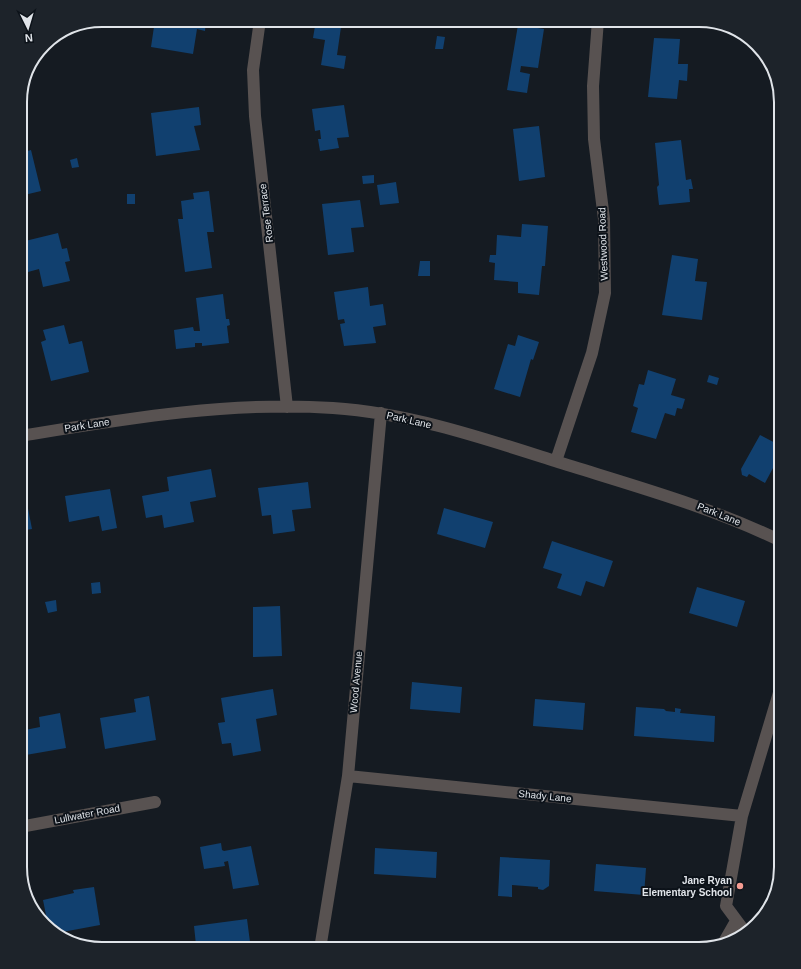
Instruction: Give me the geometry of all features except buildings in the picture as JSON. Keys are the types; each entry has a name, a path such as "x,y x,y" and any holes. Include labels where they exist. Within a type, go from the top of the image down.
{"street":[{"name":"Rose Terrace","path":"259,27 253,70 255,116 288,407"},
{"name":"Westwood Road","path":"556,461 592,353 605,293 604,219 594,139 594,86 598,27"},
{"name":"Park Lane","path":"27,435 132,418 221,408 334,408 381,413 474,435 696,505 774,538"},
{"name":"Wood Avenue","path":"321,942 348,776 381,413"},
{"path":"742,928 726,906 742,816 774,709"},
{"name":"Shady Lane","path":"348,776 742,816"},
{"name":"Lullwater Road","path":"27,826 155,802"},
{"path":"727,936 736,921"}],"place":[{"name":"Jane Ryan Elementary School","path":"740,886"}]}
